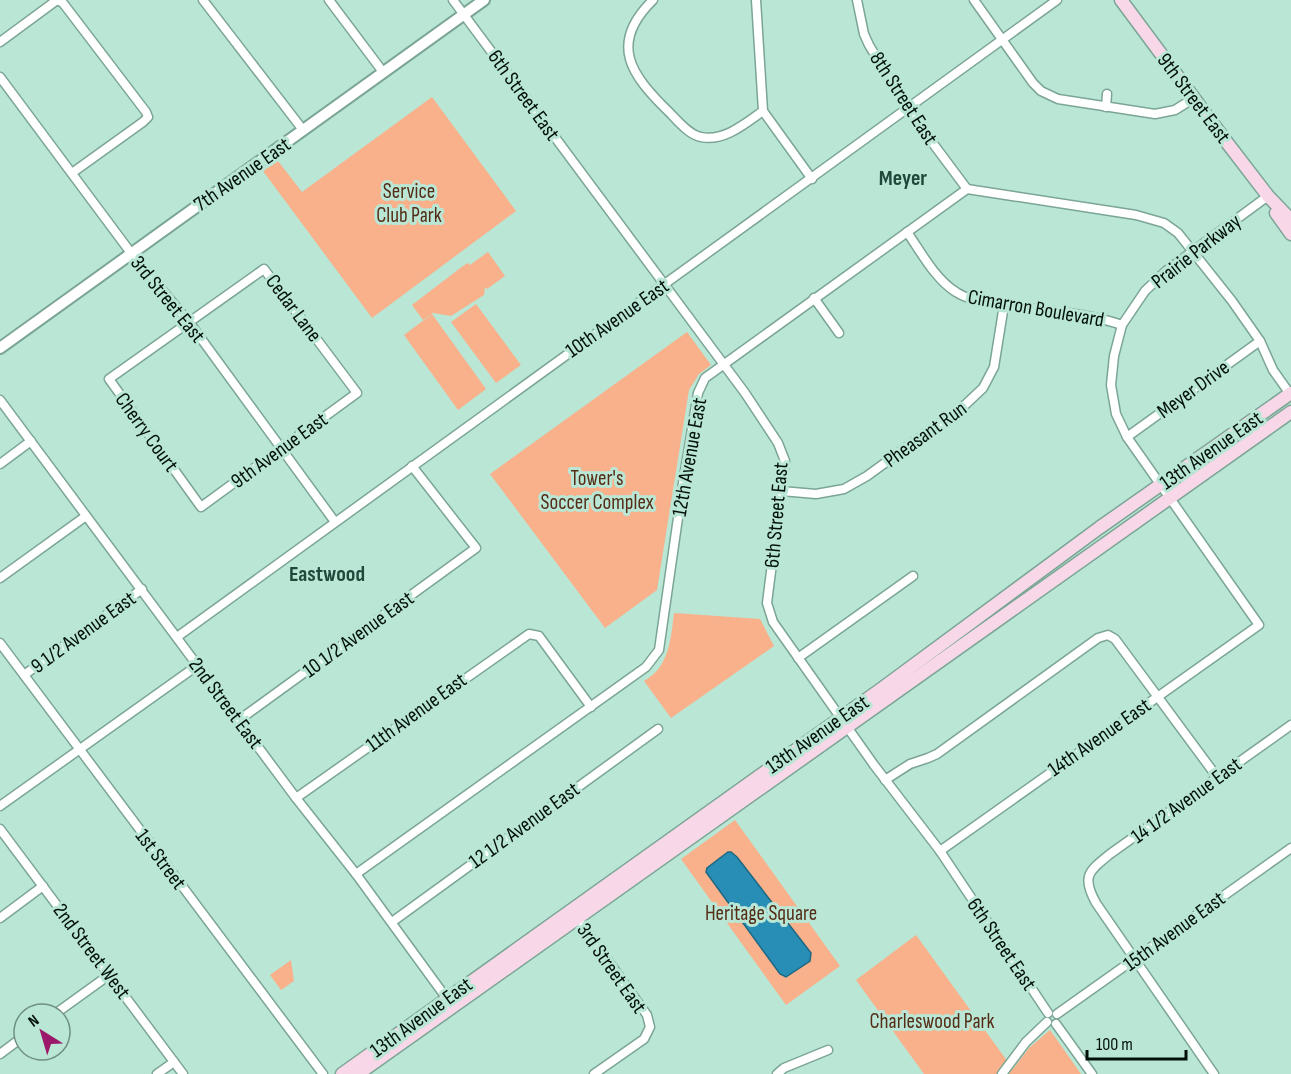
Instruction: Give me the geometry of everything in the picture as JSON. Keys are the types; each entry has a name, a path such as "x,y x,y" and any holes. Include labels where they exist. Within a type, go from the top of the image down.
{"main road":[{"name":"9th Street East","path":"1121,0 1268,196 1291,219"},
{"name":"9th Street East","path":"1268,196 1274,210 1291,234"},
{"name":"13th Avenue East","path":"844,722 1099,528 1291,394"},
{"name":"13th Avenue East","path":"358,1074 450,1003 844,722 1291,412"},
{"name":"13th Avenue East","path":"342,1074 450,1003"}],"street":[{"path":"0,42 57,0 63,3 141,106 147,117 143,122 72,173"},
{"path":"203,0 303,130"},
{"path":"329,0 383,72"},
{"name":"6th Street East","path":"453,0 724,364 778,443 785,461 767,603 773,622 885,780 940,850 1092,1074"},
{"name":"7th Avenue East","path":"0,348 484,0"},
{"path":"653,0 632,28 629,49 629,60 636,76 652,96 676,119 700,137 718,136 738,129 763,111"},
{"path":"756,0 763,111 812,179"},
{"name":"8th Street East","path":"857,0 867,39 908,110 967,189"},
{"path":"974,0 1033,83 1049,96 1155,114 1175,110 1194,98"},
{"name":"10th Avenue East","path":"177,636 908,110 1057,0"},
{"name":"3rd Street East","path":"0,76 131,253 189,322 335,522"},
{"path":"1106,107 1107,94"},
{"path":"967,189 1143,217 1164,223 1178,233 1194,251 1260,341 1273,370 1291,394"},
{"name":"12th Avenue East","path":"356,874 646,668 659,650 698,393 705,378 967,189"},
{"name":"Prairie Parkway","path":"1259,625 1126,437 1116,414 1111,385 1114,356 1122,325 1145,291 1166,271 1268,196"},
{"name":"Cimarron Boulevard","path":"907,232 937,273 958,293 967,297 1004,305 1097,318 1122,325"},
{"name":"Cedar Lane","path":"189,322 264,269 357,393"},
{"path":"814,298 839,333"},
{"name":"Pheasant Run","path":"781,491 816,494 844,489 867,476 966,404 983,388 994,367 1004,305"},
{"name":"Cherry Court","path":"189,322 109,379 201,507"},
{"name":"Meyer Drive","path":"1126,437 1260,341"},
{"name":"9th Avenue East","path":"201,507 357,393"},
{"name":"2nd Street East","path":"0,400 296,798 392,922 450,1003"},
{"path":"0,464 31,441"},
{"name":"10 1/2 Avenue East","path":"239,720 476,548 412,466"},
{"path":"0,578 86,516"},
{"path":"798,658 913,576"},
{"name":"9 1/2 Avenue East","path":"24,675 142,589"},
{"name":"14th Avenue East","path":"940,850 1259,625"},
{"name":"11th Avenue East","path":"296,798 528,634 540,636 591,707"},
{"path":"885,780 910,764 937,753 1098,638 1108,635 1115,639 1217,777"},
{"name":"1st Street","path":"0,643 323,1074"},
{"path":"0,806 198,665"},
{"name":"14 1/2 Avenue East","path":"1135,960 1088,890 1088,877 1094,867 1291,725"},
{"name":"12 1/2 Avenue East","path":"392,922 658,729"},
{"name":"2nd Street West","path":"0,829 183,1074"},
{"name":"15th Avenue East","path":"1002,1074 1026,1042 1052,1018 1291,848"},
{"path":"0,918 43,886"},
{"name":"3rd Street East","path":"574,914 647,1015 650,1028 644,1039 594,1074"},
{"path":"1135,960 1214,1074"},
{"path":"72,1002 109,975"},
{"path":"777,1074 784,1068 828,1050"},
{"path":"157,1074 174,1062"}],"green space":[{"name":"Service Club Park","path":"432,97 516,211 372,318 263,171 278,161 302,192"},
{"path":"488,252 505,276 487,289 485,287 484,295 451,316 433,313 423,320 412,305 463,266 468,263 470,265"},
{"path":"476,304 521,365 496,383 451,322"},
{"path":"432,314 486,389 458,410 404,335"},
{"name":"Tower's Soccer Complex","path":"687,332 711,365 699,374 689,390 657,590 605,628 490,474"},
{"path":"674,613 760,619 774,646 671,718 644,681 659,668 664,660 670,642"},
{"name":"Heritage Square","path":"735,820 840,966 786,1005 681,859"},
{"name":"Charleswood Park","path":"916,935 1013,1069 1029,1048 1050,1030 1081,1074 924,1074 856,980"},
{"path":"291,960 294,981 281,990 270,975"}],"water":[{"path":"728,852 737,857 811,953 810,961 786,977 780,974 706,872 707,868"}],"district":[{"name":"Meyer","path":"903,177"},
{"name":"Eastwood","path":"327,573"}]}
